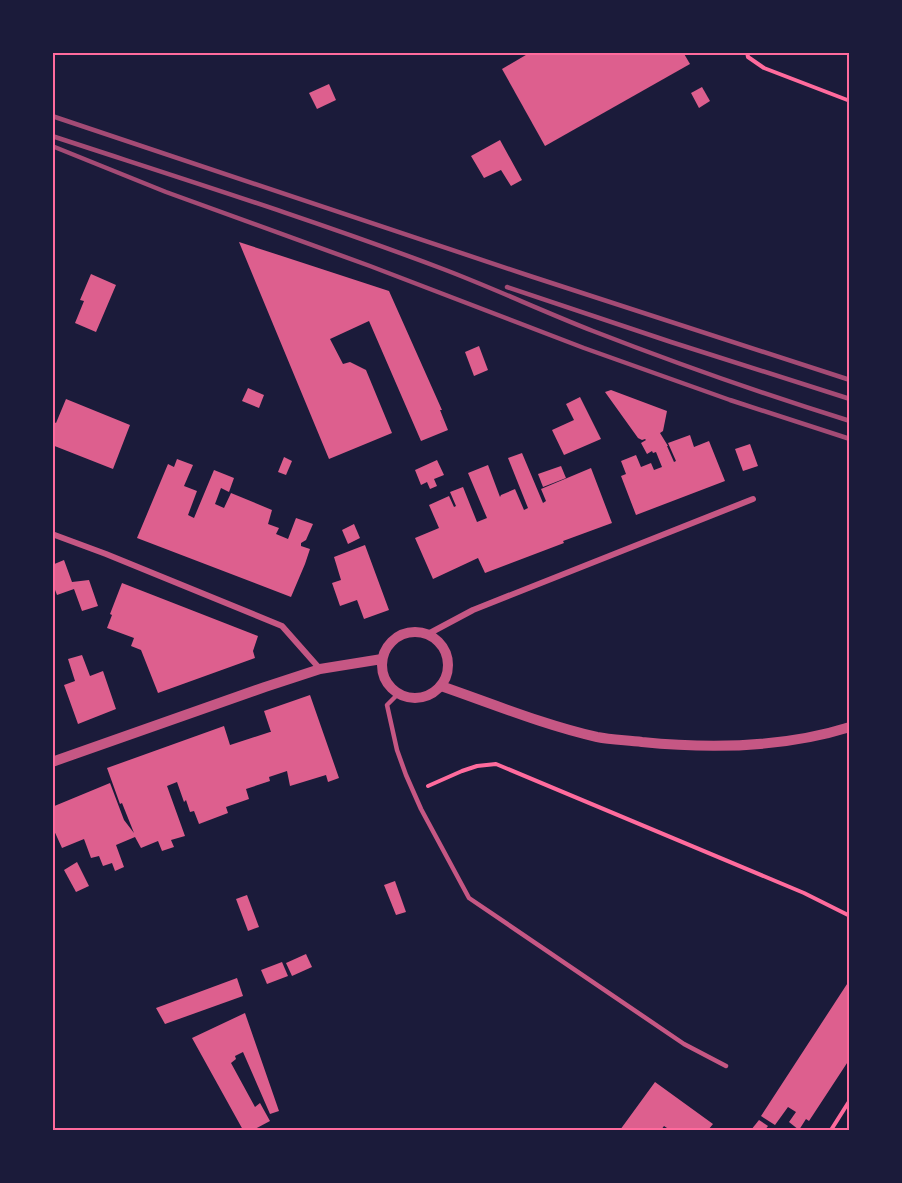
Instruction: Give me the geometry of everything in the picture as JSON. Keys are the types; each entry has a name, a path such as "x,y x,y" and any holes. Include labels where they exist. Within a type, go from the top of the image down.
{"street":[{"path":"428,634 473,610 753,498"},
{"path":"52,534 282,626 320,669"},
{"path":"415,631 428,634 438,641 445,651 448,663 447,675 441,686 426,696 417,698 398,694 383,674 382,658 389,643 400,635 415,631"},
{"path":"52,762 320,669 382,658"},
{"path":"441,686 548,724 599,737 654,743 737,746 795,740 849,727"}],"lane":[{"path":"398,694 387,705 397,750 414,793 468,898 684,1044 726,1066"}],"path":[{"path":"747,52 748,57 764,68 849,101"},
{"path":"414,793 462,771 477,766 496,764 804,893 849,916"},
{"path":"831,1131 849,1100"}],"building":[{"path":"531,52 683,52 690,64 545,146 502,69"},
{"path":"329,84 336,100 317,109 309,93"},
{"path":"702,87 710,101 699,108 691,93"},
{"path":"500,140 522,180 511,186 501,170 484,178 471,156"},
{"path":"239,242 389,291 442,410 440,410 448,430 421,441 369,321 330,339 343,364 350,362 366,370 392,433 329,459"},
{"path":"91,274 116,285 96,332 75,323 84,301 80,300"},
{"path":"479,346 488,370 474,376 465,352"},
{"path":"248,388 264,395 259,408 242,401"},
{"path":"611,390 667,411 663,431 660,433 674,462 676,461 668,443 690,435 694,447 709,441 725,481 636,515 621,476 626,474 621,461 636,455 641,467 651,463 654,470 662,467 656,452 652,451 647,454 641,443 646,440 638,438 605,392"},
{"path":"580,397 601,439 564,455 552,430 574,420 566,404"},
{"path":"66,399 130,425 113,469 52,445 52,421 56,423"},
{"path":"750,444 758,466 743,471 735,449"},
{"path":"522,453 543,503 546,501 541,489 591,468 612,523 485,573 478,558 433,579 415,538 439,528 429,505 449,496 454,507 456,506 450,492 463,487 477,522 487,518 468,473 488,465 500,497 515,489 524,510 528,508 508,458"},
{"path":"284,457 292,461 286,475 278,472"},
{"path":"177,459 193,465 184,486 197,491 188,515 194,518 214,470 234,478 229,492 221,488 215,504 224,508 231,493 272,510 268,524 279,528 276,534 288,539 296,518 313,524 306,540 301,543 301,546 310,549 291,597 137,538 168,464 174,467"},
{"path":"437,460 444,475 434,479 437,486 430,489 427,482 421,485 415,470"},
{"path":"561,466 566,478 543,487 538,474"},
{"path":"354,524 360,538 348,544 342,530"},
{"path":"365,545 389,610 364,619 357,600 340,606 332,583 341,580 334,557"},
{"path":"64,560 72,582 89,580 98,606 82,611 74,589 57,595 52,582 52,565"},
{"path":"122,583 258,636 253,651 255,658 158,693 141,650 131,646 134,638 107,628"},
{"path":"82,655 90,676 103,671 116,709 78,724 64,685 75,681 68,659"},
{"path":"310,695 339,778 328,782 326,775 290,786 287,771 269,777 270,781 246,789 249,799 226,807 228,813 199,824 194,811 190,812 186,800 184,802 177,782 167,786 185,836 171,840 174,847 162,851 158,841 141,848 135,837 116,845 124,867 115,871 112,863 103,866 99,856 91,858 84,839 62,848 52,826 52,807 110,783 124,820 134,833 122,803 120,804 107,768 224,726 230,745 271,732 264,711"},
{"path":"77,862 89,886 76,892 64,870"},
{"path":"395,881 406,912 396,915 384,885"},
{"path":"247,895 259,927 248,931 236,899"},
{"path":"306,954 312,967 292,976 286,963"},
{"path":"282,962 288,976 267,984 261,970"},
{"path":"237,978 243,996 165,1024 156,1008"},
{"path":"849,981 849,1060 809,1121 806,1119 799,1130 789,1122 796,1112 788,1107 775,1125 761,1116"},
{"path":"245,1013 279,1111 270,1114 243,1052 235,1056 236,1059 231,1063 255,1107 260,1103 270,1121 253,1130 243,1130 192,1038"},
{"path":"655,1082 713,1124 708,1130 670,1130 664,1126 661,1130 620,1130"},
{"path":"759,1120 768,1126 765,1130 751,1130"}],"railway":[{"path":"52,116 850,380"},
{"path":"52,136 395,251 657,355 850,421"},
{"path":"52,146 166,192 370,266 584,348 730,400 850,439"},
{"path":"507,287 850,399"}]}
